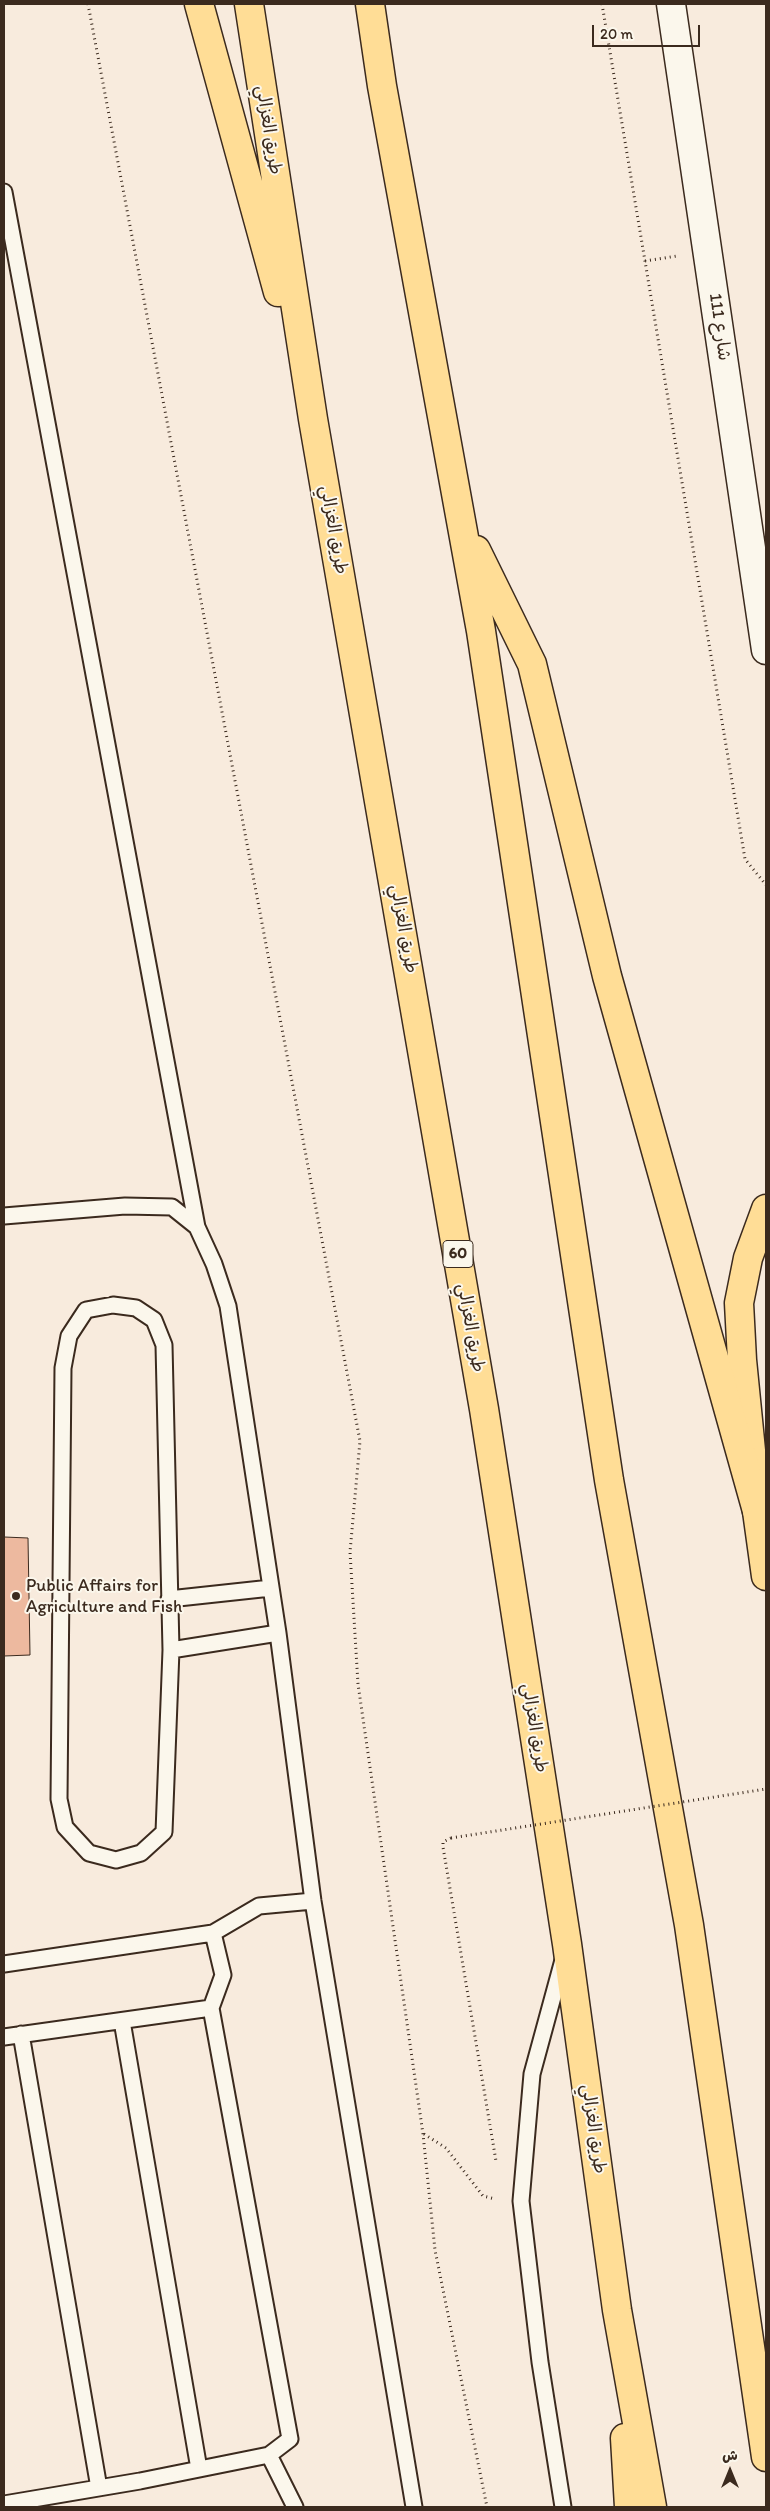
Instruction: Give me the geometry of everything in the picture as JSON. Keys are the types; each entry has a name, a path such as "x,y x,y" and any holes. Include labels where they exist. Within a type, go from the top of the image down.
{"main road":[{"path":"200,4 313,419"},
{"name":"طريق الغزالي","path":"249,4 313,419 481,1389 568,1944 618,2310 652,2507"},
{"path":"370,4 382,86 481,631 609,1480 689,1925 766,2457"},
{"path":"379,4 382,86"},
{"path":"463,524 532,664 606,976 756,1511"},
{"path":"766,1209 748,1258 739,1302 742,1360 756,1511 766,1576"},
{"path":"618,2310 629,2507"},
{"path":"752,2357 766,2393"}],"street":[{"name":"شارع 111","path":"671,4 766,650"}],"lane":[{"path":"4,192 197,1226 214,1264 228,1306 278,1633 313,1901 414,2507"},
{"path":"4,1216 125,1206 172,1207 197,1226"},
{"path":"113,1305 136,1308 154,1320 164,1345 168,1599 171,1650 164,1832 142,1853 116,1860 89,1853 65,1827 59,1799 63,1368 68,1336 86,1310 113,1305"},
{"path":"168,1599 271,1588"},
{"path":"171,1650 278,1633"},
{"path":"4,1964 213,1933 259,1906 313,1901"},
{"path":"4,2504 99,2488 268,2455 290,2439 211,2008 223,1975 213,1933"},
{"path":"563,2507 540,2362 521,2201 532,2074 568,1944"},
{"path":"4,2037 211,2008"},
{"path":"122,2021 199,2469"},
{"path":"21,2034 99,2488"},
{"path":"268,2455 294,2507"}],"path":[{"path":"88,4 360,1441 350,1552 358,1684 423,2134 435,2250 488,2507"},
{"path":"602,4 744,859 766,885"},
{"path":"503,2200 443,1842 451,1838 766,1789"},
{"path":"423,2134 446,2148 483,2196 521,2201"}],"building":[{"name":"Public Affairs for Agriculture and Fish","path":"4,1537 28,1538 30,1655 4,1656"}],"place":[{"name":"Public Affairs for Agriculture and Fish","path":"16,1596"}]}
